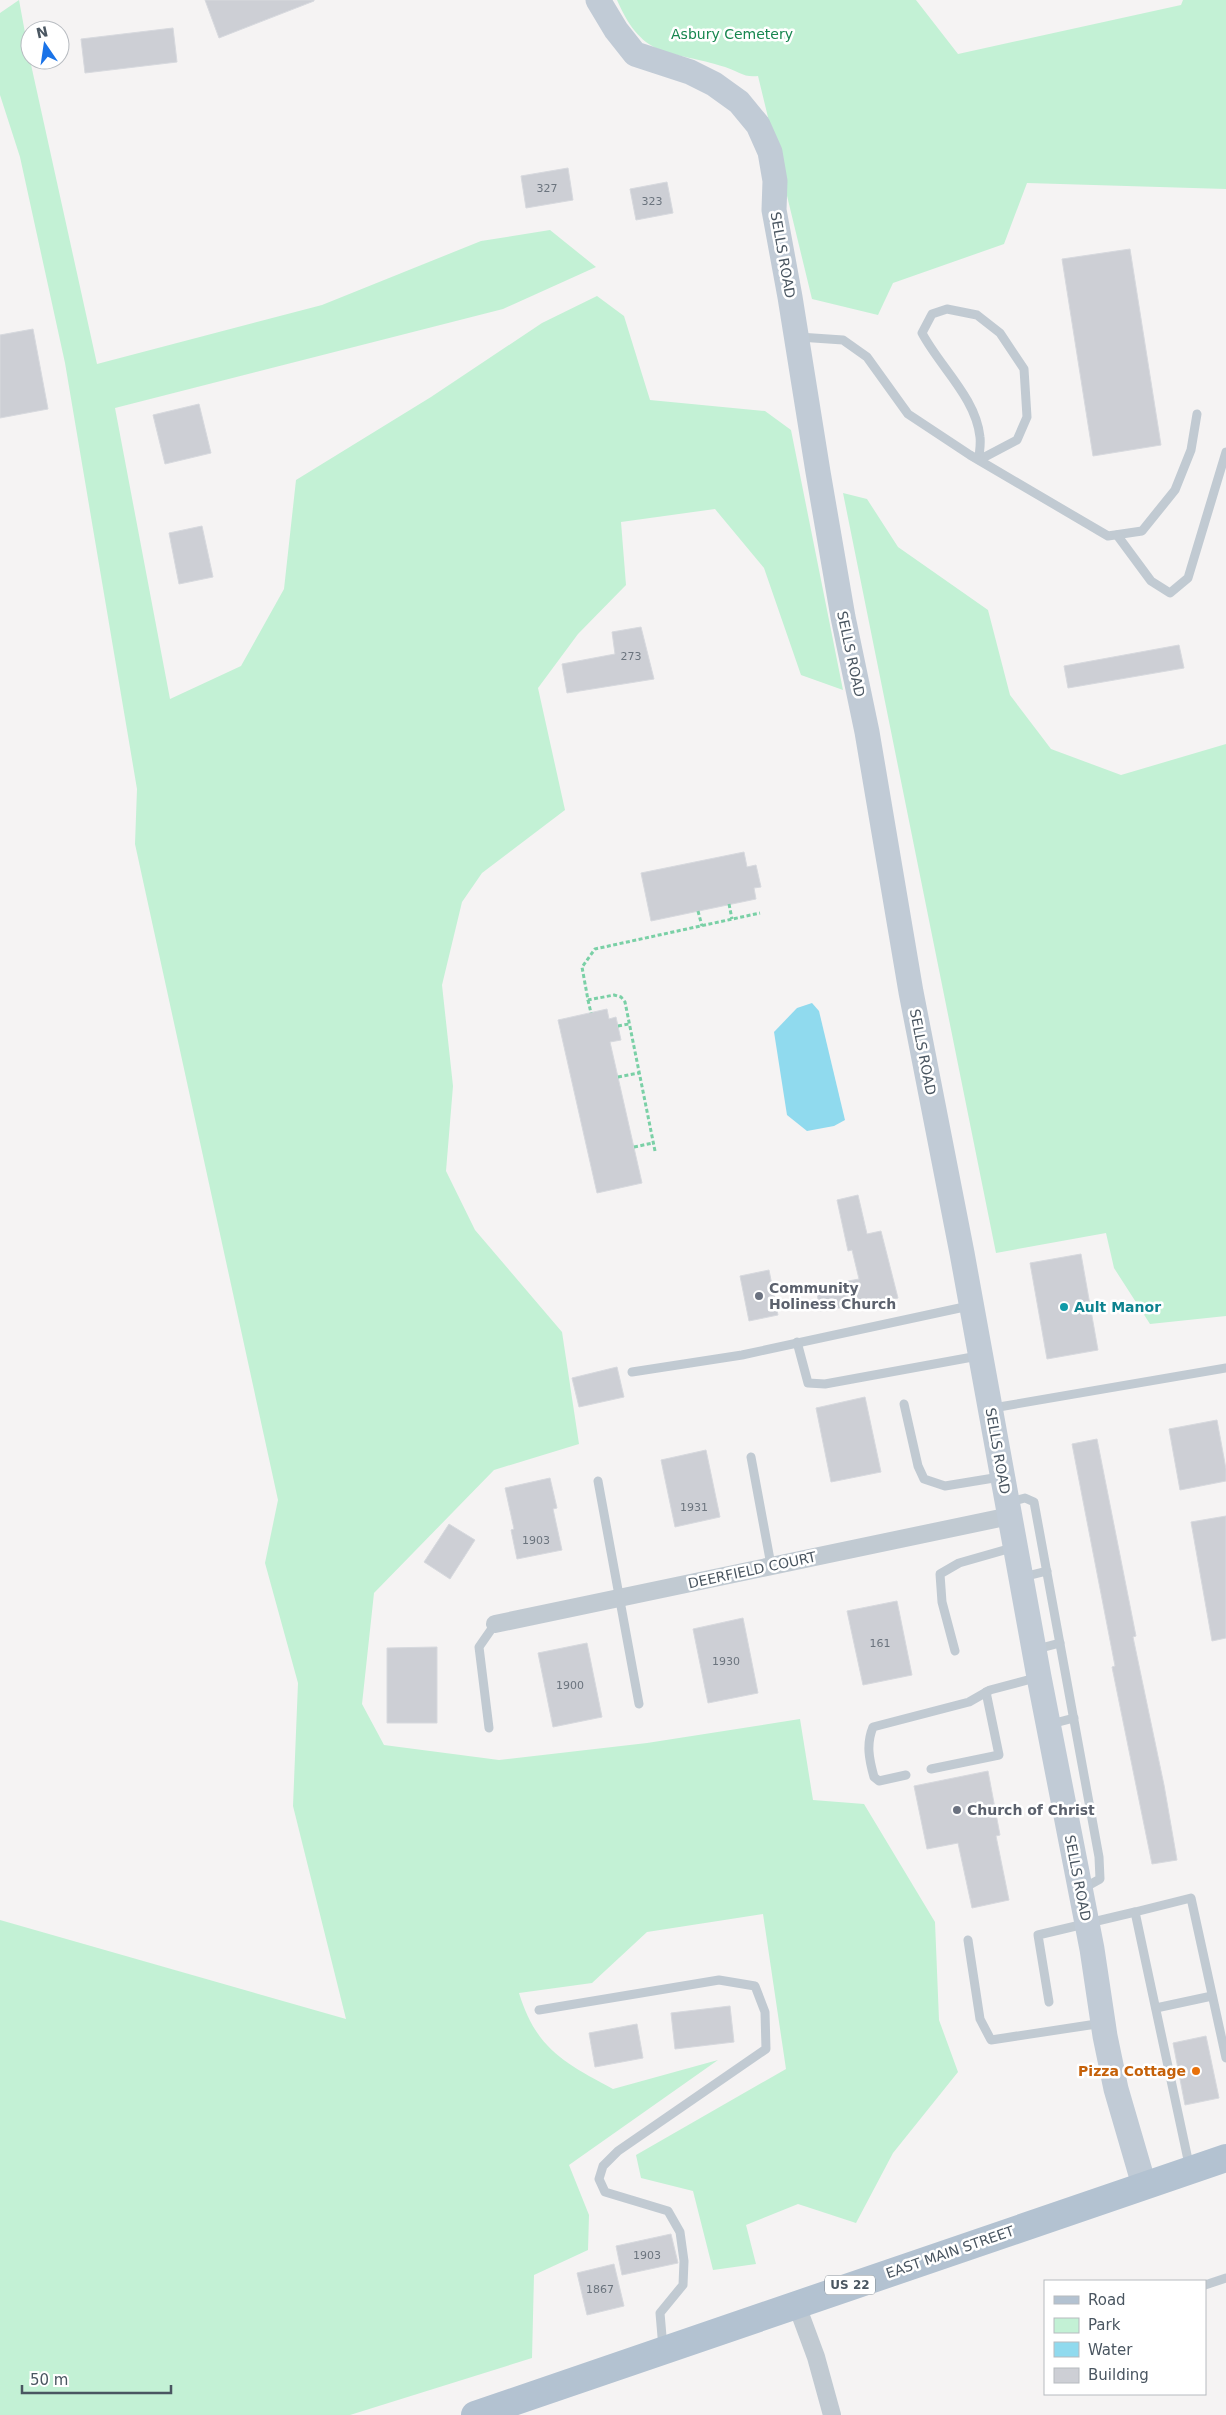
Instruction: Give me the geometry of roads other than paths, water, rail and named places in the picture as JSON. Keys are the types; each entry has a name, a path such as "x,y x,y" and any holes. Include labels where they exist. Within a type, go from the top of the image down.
{"main road":[{"name":"EAST MAIN STREET","path":"475,2415 796,2303 1226,2158"}],"street":[{"name":"SELLS ROAD","path":"598,0 616,30 634,54 690,72 714,84 739,102 758,125 770,152 774,171 774,210 797,336 842,617 867,732 912,992 972,1306 1048,1724 1075,1795 1080,1889 1116,2090 1144,2186"},
{"name":"DEERFIELD COURT","path":"495,1624 772,1565 1008,1509"},
{"path":"796,2303 816,2357 832,2415"}],"lane":[{"path":"947,309 977,315 1000,333 1024,369 1026,417 1017,440 979,460 980,436 970,404 922,333 932,314 947,309"},
{"path":"797,336 843,340 867,357 908,414 979,460 1108,536 1142,531 1175,490 1191,450 1196,414"},
{"path":"1117,535 1151,581 1170,593 1188,578 1226,452"},
{"path":"632,1372 742,1355 972,1306"},
{"path":"797,1342 808,1383 825,1384 980,1356"},
{"path":"990,1409 1226,1368"},
{"path":"904,1404 918,1466 924,1479 945,1486 1003,1476"},
{"path":"751,1457 772,1565"},
{"path":"598,1481 639,1704"},
{"path":"1008,1509 1024,1498 1034,1502 1074,1718 1075,1795"},
{"path":"954,1651 942,1602 940,1574 959,1563 1015,1547"},
{"path":"1021,1578 1047,1571"},
{"path":"489,1728 479,1647 495,1624"},
{"path":"1034,1649 1060,1643"},
{"path":"906,1775 879,1781 874,1776 868,1751 868,1738 873,1727 969,1702 986,1692 1039,1677"},
{"path":"931,1769 999,1755 986,1692"},
{"path":"1048,1724 1074,1718"},
{"path":"1049,2002 1038,1935 1191,1898 1226,2058"},
{"path":"1135,1912 1190,2170"},
{"path":"968,1940 980,2019 991,2040 1103,2022"},
{"path":"539,2010 719,1980 755,1986 762,2003 765,2012 766,2050 618,2151 603,2166 599,2179 605,2192 668,2211 680,2232 684,2262 683,2285 660,2313 664,2350"},
{"path":"1156,2008 1212,1996"},
{"path":"1206,2285 1226,2278"}],"water":[{"path":"812,1003 819,1011 845,1120 834,1126 807,1131 787,1115 774,1032 797,1008"}],"place":[{"name":"Community Holiness Church","path":"759,1296"},
{"name":"Ault Manor","path":"1064,1307"},
{"name":"Church of Christ","path":"957,1810"},
{"name":"Pizza Cottage","path":"1196,2071"}],"park label":[{"name":"Asbury Cemetery","path":"732,34"}]}
